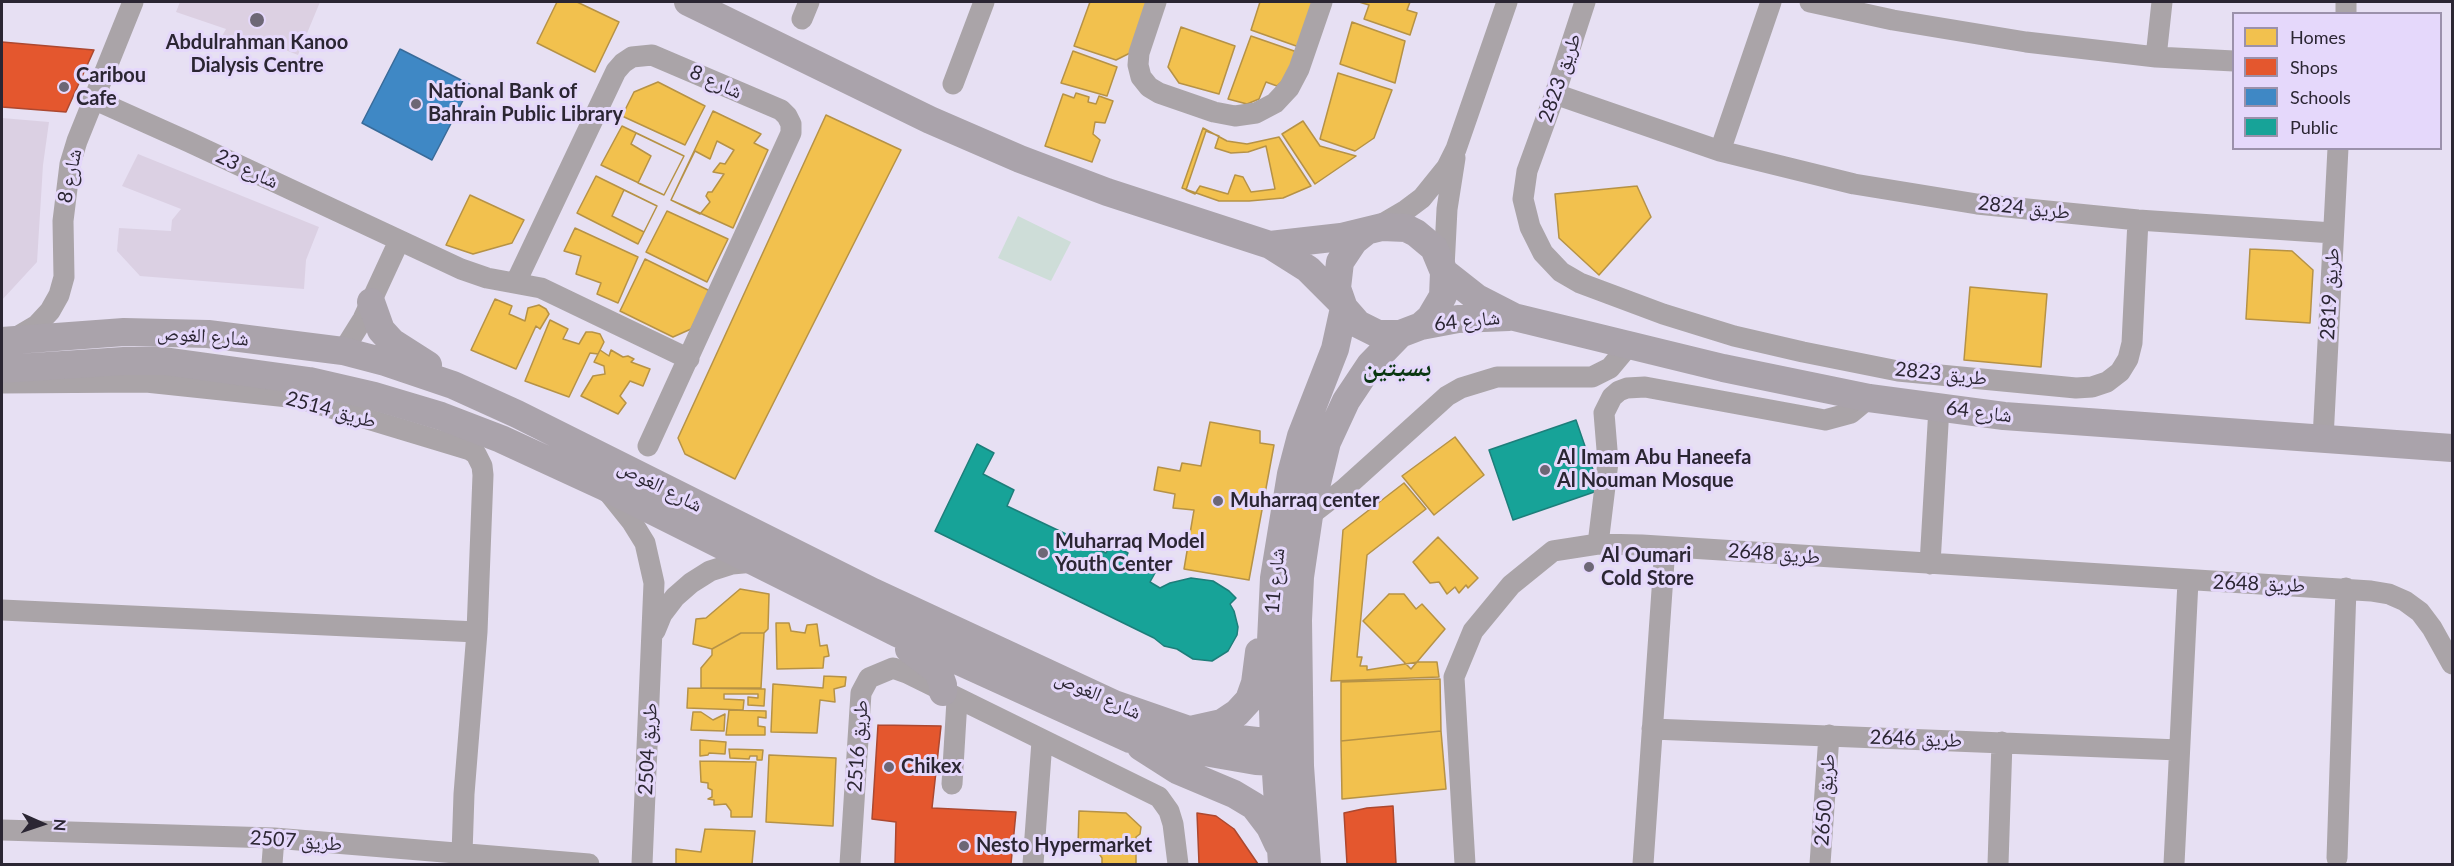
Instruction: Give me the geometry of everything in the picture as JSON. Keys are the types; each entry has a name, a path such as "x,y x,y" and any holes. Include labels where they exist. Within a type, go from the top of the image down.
{"main road":[{"path":"692,2 930,120 1020,159 1107,192 1270,245 1308,269 1358,324 1368,330 1389,335 1410,330 1430,318 1440,302 1445,284 1444,270 1434,248 1416,232 1394,226 1318,241 1270,245"},
{"path":"1342,304 1337,275 1340,262 1354,241 1368,231"},
{"name":"شارع 64","path":"1444,270 1477,298 1514,317 1775,380 1869,398 2004,417 2452,448"},
{"path":"370,302 381,330 392,342 453,385"},
{"name":"شارع 11","path":"1307,864 1288,752 1272,607 1277,550 1291,474 1301,436 1335,349 1342,304"},
{"name":"شارع 64","path":"1410,330 1458,319 1514,317"},
{"name":"شارع 11","path":"1281,858 1300,577 1308,516 1327,442 1346,401 1370,365 1410,330"},
{"name":"شارع الغوص","path":"7,340 165,332 208,334 343,351 385,362 453,385 873,592 1114,704 1186,729 1288,752"},
{"path":"164,361 209,354 314,363 336,356 343,351"},
{"name":"شارع الغوص","path":"2,369 124,361 164,361 309,381 374,396 441,416 603,486 897,633 1130,739 1220,756 1288,752"},
{"path":"1186,729 1205,728 1222,723 1237,713 1249,700 1255,683 1262,631 1272,607"},
{"path":"897,633 909,649 938,671 950,696"},
{"path":"1130,739 1177,770 1234,794 1254,806 1270,827 1281,858"}],"street":[{"name":"شارع 8","path":"7,340 37,325 50,311 59,295 64,278 63,221 66,187 77,141 133,2"},
{"path":"953,84 984,2"},
{"path":"1156,2 1139,53 1138,65 1141,77 1149,87 1160,93 1214,112 1235,116 1256,112 1275,103 1289,88 1299,69 1322,2"},
{"path":"1368,231 1389,221 1422,198 1447,167 1456,149 1507,2"},
{"name":"طريق 2823","path":"1585,2 1534,154 1532,191 1535,213 1543,234 1557,254 1566,263 1613,295 1734,336 1898,371 2076,388 2092,387 2107,382 2120,372 2128,358 2132,343 2138,220"},
{"path":"1720,151 1771,2"},
{"path":"1810,2 1893,20 2026,42 2156,57 2232,61"},
{"path":"2156,57 2162,2"},
{"name":"شارع 8","path":"516,282 616,71 632,57 652,55 781,110 787,116 791,124 791,133 648,446"},
{"name":"طريق 2824","path":"1555,94 1720,151 1854,184 1966,202 2138,220 2333,233"},
{"name":"شارع 23","path":"93,99 399,241"},
{"path":"1444,270 1447,209 1456,149"},
{"name":"طريق 2819","path":"2323,439 2338,150"},
{"path":"343,351 370,302 399,241 474,274 548,291 689,359"},
{"path":"1308,516 1344,489 1447,396 1461,388 1497,376 1592,377 1610,368 1630,344"},
{"name":"طريق 2514","path":"2,383 146,382 298,398 470,450 480,460 483,475 477,632 464,794 462,854"},
{"path":"1598,544 1608,462 1604,412 1612,397 1619,391 1645,387 1825,420 1851,413 1869,398"},
{"path":"1930,564 1939,407"},
{"name":"طريق 2504","path":"603,486 632,522 645,543 654,583 642,864"},
{"name":"طريق 2648","path":"1466,864 1454,677 1473,631 1511,585 1553,551 1598,544 1665,547 2188,581 2346,588 2389,594 2405,601 2420,612 2432,628 2452,664"},
{"path":"1643,864 1665,547"},
{"name":"طريق 2504","path":"653,634 669,606 691,583 710,572 732,564 754,562"},
{"path":"2174,864 2188,581"},
{"path":"2337,858 2346,588"},
{"path":"2,610 477,632"},
{"name":"طريق 2516","path":"850,864 861,693 869,678 893,668 1159,797 1169,811 1173,824 1178,864"},
{"path":"950,696 952,784"},
{"name":"طريق 2646","path":"1652,729 2180,750"},
{"name":"طريق 2650","path":"1820,864 1829,735"},
{"path":"1033,864 1042,741"},
{"path":"1998,864 2001,742"},
{"name":"طريق 2507","path":"2,830 274,838 589,864"},
{"path":"272,864 274,838"}],"shaded area":[{"name":"Abdulrahman Kanoo Dialysis Centre","path":"180,2 320,2 298,55 260,40 256,49 222,36 226,29 176,12"},
{"path":"2,118 49,122 43,165 37,262 2,300"},
{"path":"138,154 319,227 306,260 304,289 140,276 117,251 119,228 171,231 172,220 181,209 122,186"},
{"path":"1018,216 1071,242 1051,281 998,258"}],"building: Homes":[{"path":"557,2 577,2 619,22 595,72 537,43"},
{"path":"1090,2 1155,2 1132,52 1116,60 1074,46"},
{"path":"1260,2 1320,2 1299,47 1251,30"},
{"path":"1359,2 1410,2 1407,10 1417,13 1410,35 1364,19 1369,5"},
{"path":"1352,22 1405,41 1395,83 1340,64"},
{"path":"1181,27 1235,46 1219,94 1179,83 1168,67"},
{"path":"1251,36 1297,52 1292,72 1277,86 1266,82 1259,99 1247,104 1228,99"},
{"path":"1073,51 1117,67 1107,96 1061,83"},
{"path":"1338,73 1392,90 1374,138 1355,151 1320,139"},
{"path":"658,82 705,106 685,145 622,116 634,92"},
{"path":"1076,93 1089,97 1088,102 1096,104 1099,96 1113,101 1105,123 1095,122 1093,134 1100,140 1092,162 1045,146 1063,94 1074,98"},
{"path":"713,111 761,134 754,143 768,150 733,228 671,200"},
{"path":"826,115 901,150 735,479 685,454 678,438"},
{"path":"1303,121 1320,146 1356,156 1315,184 1282,134"},
{"path":"622,126 684,156 664,195 601,165"},
{"path":"1203,128 1227,141 1247,144 1279,137 1311,186 1283,198 1249,201 1219,201 1182,188"},
{"path":"1206,131 1219,136 1215,148 1231,153 1248,152 1266,146 1275,189 1251,192 1243,177 1235,175 1228,194 1200,186 1195,194 1186,190"},
{"path":"636,133 684,156 664,195 638,183 651,156 631,144"},
{"path":"717,141 734,150 725,164 720,163 713,172 724,174 712,192 708,192 706,196 710,202 700,214 671,200 695,151 710,159"},
{"path":"596,176 657,206 638,244 577,213"},
{"path":"1637,186 1651,217 1599,275 1559,238 1555,194"},
{"path":"624,190 657,206 644,232 612,216"},
{"path":"470,195 524,220 512,243 473,254 446,245"},
{"path":"667,211 728,239 707,282 646,252"},
{"path":"575,228 638,257 618,303 597,294 601,283 576,274 581,256 564,251"},
{"path":"2250,249 2292,251 2313,270 2310,323 2246,319"},
{"path":"645,259 710,291 691,329 673,337 620,311"},
{"path":"1970,287 2047,294 2041,367 1964,360"},
{"path":"495,299 512,306 509,314 525,321 528,308 539,305 549,314 540,329 536,326 516,369 471,350"},
{"path":"550,320 568,329 563,339 579,344 586,332 592,332 600,334 604,342 598,354 590,353 569,397 525,381"},
{"path":"600,350 609,356 611,350 623,357 628,356 634,359 631,362 650,369 643,386 630,381 620,396 626,403 618,414 581,396 593,376 605,374 604,366 594,362"},
{"name":"Muharraq center","path":"1210,422 1260,431 1260,443 1274,445 1249,580 1184,569 1194,510 1173,508 1175,494 1154,490 1158,467 1180,471 1182,463 1201,466"},
{"path":"1455,437 1484,475 1434,515 1402,476"},
{"path":"1404,483 1426,509 1367,555 1357,657 1362,657 1360,666 1367,666 1367,670 1418,662 1437,662 1439,677 1331,681 1343,530"},
{"path":"1438,537 1478,578 1468,588 1466,585 1459,593 1455,587 1447,594 1439,582 1430,583 1413,562"},
{"path":"740,589 769,594 768,629 764,633 741,633 712,649 693,644 696,619 706,618"},
{"path":"1389,594 1404,594 1416,609 1422,604 1445,629 1411,669 1363,621"},
{"path":"776,623 789,623 791,631 805,633 807,625 817,624 820,646 827,645 829,656 824,657 823,668 777,669"},
{"path":"741,633 764,633 761,688 701,688 701,668 712,655 712,649"},
{"path":"824,676 846,677 845,686 834,689 835,702 820,700 817,733 771,732 773,684 823,688"},
{"path":"1440,679 1441,731 1341,741 1341,682"},
{"path":"688,688 765,689 764,706 748,705 748,697 758,698 758,694 724,694 724,699 744,700 743,710 687,708"},
{"path":"729,710 766,711 766,718 758,717 758,726 765,727 765,735 726,735"},
{"path":"693,712 701,712 713,720 725,714 724,731 691,730"},
{"path":"1441,731 1446,789 1342,799 1341,741"},
{"path":"700,740 726,742 725,754 709,753 700,756"},
{"path":"729,749 763,750 762,760 757,760 757,756 750,756 749,759 730,758"},
{"path":"769,755 836,758 833,826 766,822"},
{"path":"700,761 756,762 752,817 731,817 731,811 726,804 714,805 714,800 708,799 712,797 712,790 708,788 708,783 701,782"},
{"path":"1079,811 1126,813 1141,827 1140,834 1136,837 1136,864 1102,864 1102,858 1093,845 1078,845"},
{"path":"705,829 755,831 752,864 676,864 676,849 701,852"}],"building: Shops":[{"path":"2,42 94,50 66,112 2,107"},
{"path":"878,725 941,726 932,808 1016,812 1011,864 895,864 896,822 872,819"},
{"path":"1393,806 1396,864 1347,864 1344,813"},
{"path":"1197,813 1216,816 1234,829 1258,864 1199,864"}],"building: Schools":[{"name":"National Bank of Bahrain Public Library","path":"400,49 471,85 432,160 362,123"}],"building: Public":[{"name":"Al Imam Abu Haneefa Al Nouman Mosque","path":"1576,420 1600,490 1513,520 1489,450"},
{"name":"Muharraq Model Youth Center","path":"977,444 994,453 983,474 1014,490 1007,506 1106,553 1111,544 1128,553 1126,558 1155,573 1150,582 1160,588 1191,578 1213,581 1229,591 1236,598 1230,604 1238,627 1237,635 1228,651 1212,661 1193,659 1177,649 1164,646 1154,638 935,531"}],"place":[{"name":"Abdulrahman Kanoo Dialysis Centre","path":"257,20"},
{"name":"Caribou Cafe","path":"64,87"},
{"name":"National Bank of Bahrain Public Library","path":"416,104"},
{"name":"Al Imam Abu Haneefa Al Nouman Mosque","path":"1545,470"},
{"name":"Muharraq center","path":"1218,501"},
{"name":"Muharraq Model Youth Center","path":"1043,553"},
{"name":"Al Oumari Cold Store","path":"1589,567"},
{"name":"Chikex","path":"889,767"},
{"name":"Nesto Hypermarket","path":"964,846"}],"district":[{"name":"بسيتين","path":"1397,368"}]}
